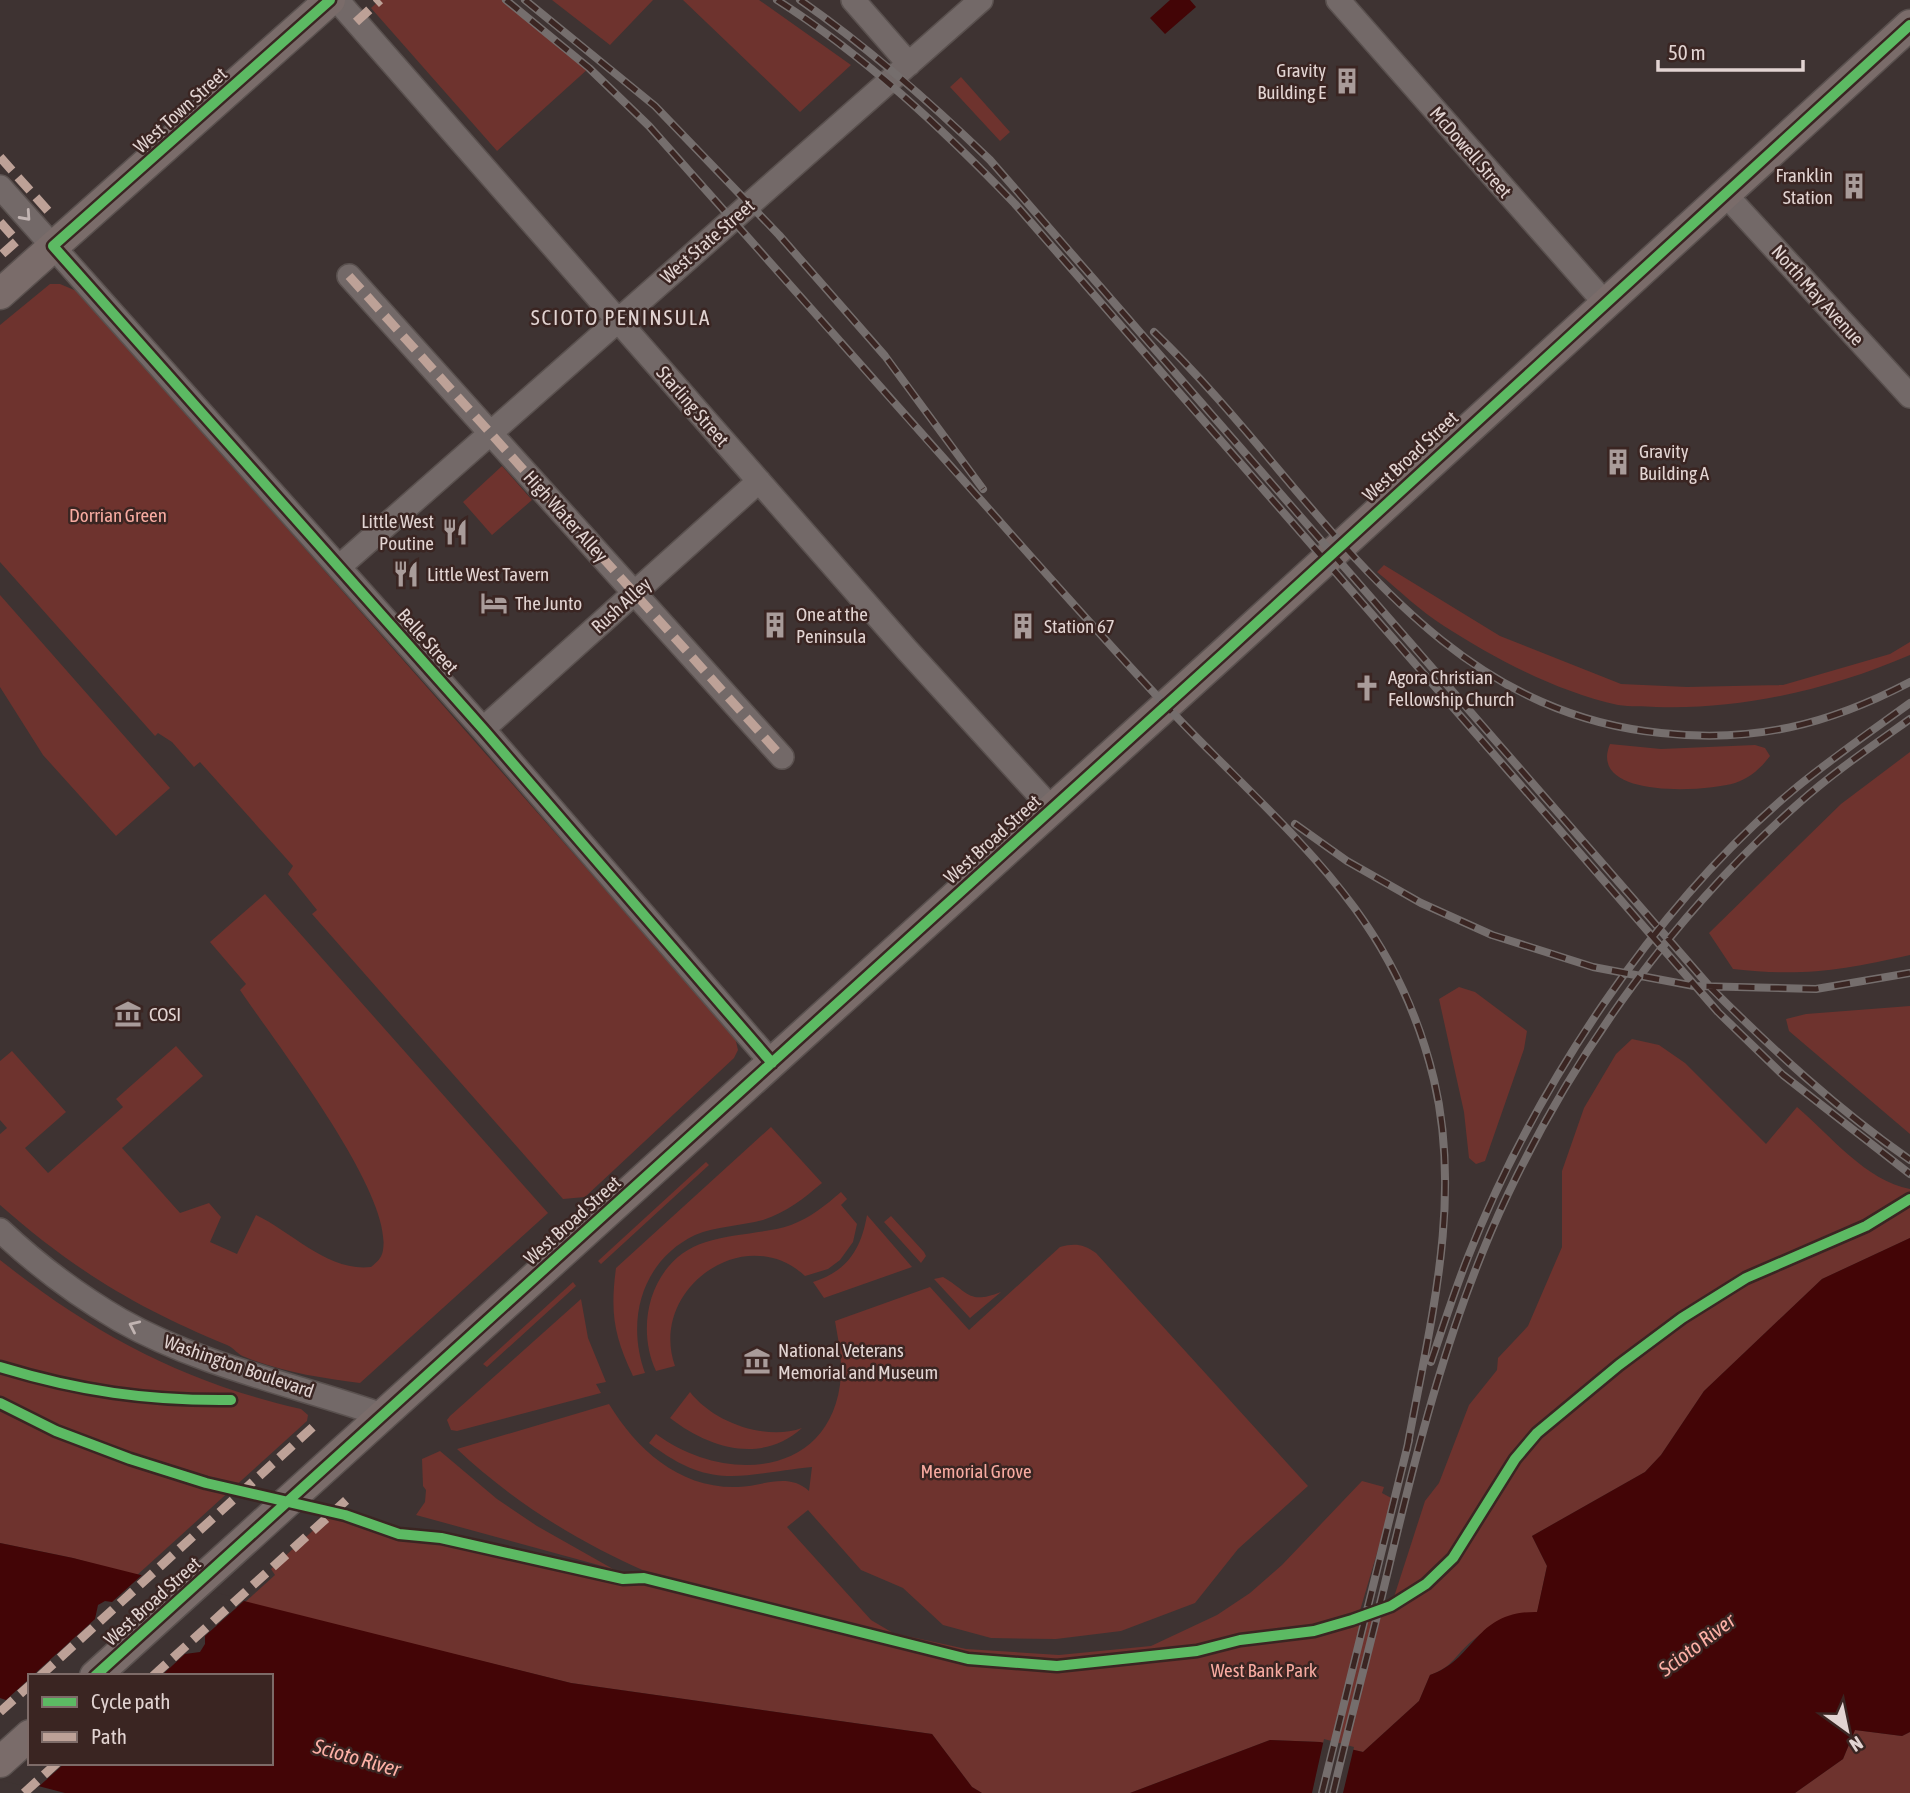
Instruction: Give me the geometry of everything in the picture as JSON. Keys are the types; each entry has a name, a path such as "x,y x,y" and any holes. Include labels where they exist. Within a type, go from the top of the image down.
{"main road":[{"name":"West Town Street","path":"0,294 330,0"},
{"name":"West Broad Street","path":"97,1674 1052,809 1910,25"},
{"path":"0,1762 28,1737"}],"street":[{"name":"Starling Street","path":"337,0 1025,783 1052,809"},
{"path":"853,0 909,64"},
{"name":"West State Street","path":"339,567 981,0"},
{"name":"McDowell Street","path":"1338,0 1605,303"},
{"name":"Belle Street","path":"0,187 483,729 772,1063"},
{"name":"North May Avenue","path":"1726,194 1910,396"},
{"name":"High Water Alley","path":"349,276 782,757"},
{"name":"Rush Alley","path":"483,729 759,481"},
{"name":"Washington Boulevard","path":"0,1230 66,1284 121,1320 206,1358 382,1415"}],"green space":[{"path":"380,0 506,0 589,68 497,151 371,8"},
{"path":"552,0 653,0 610,45"},
{"path":"683,0 759,0 851,65 800,112"},
{"path":"961,77 1010,132 1000,141 950,87"},
{"name":"Dorrian Green","path":"50,284 60,284 79,292 735,1037 738,1050 734,1058 585,1197 563,1199 312,914 317,910 288,874 293,866 200,762 194,767 172,742 158,733 155,736 0,562 0,325"},
{"path":"502,466 532,500 492,535 463,502"},
{"path":"1384,565 1500,636 1621,684 1687,687 1783,685 1890,654 1910,642 1910,655 1849,678 1753,701 1688,707 1618,705 1550,683 1464,638 1426,614 1377,572"},
{"path":"0,595 170,788 116,836 43,755 0,687"},
{"path":"1610,744 1661,749 1755,745 1765,748 1770,756 1755,772 1735,783 1700,788 1653,788 1632,783 1616,775 1608,762"},
{"path":"1910,752 1910,955 1822,971 1733,969 1709,933 1841,804"},
{"path":"265,894 548,1213 360,1383 316,1377 259,1362 164,1317 81,1268 0,1205 0,1134 7,1128 0,1120 0,1061 12,1051 66,1112 25,1148 48,1173 123,1107 116,1099 176,1046 203,1076 122,1148 180,1213 209,1203 221,1217 210,1242 237,1254 256,1215 325,1257 340,1263 371,1267 379,1260 383,1250 381,1224 370,1192 351,1156 303,1079 240,990 246,984 210,942"},
{"path":"1459,987 1475,992 1527,1031 1524,1049 1485,1161 1476,1164 1469,1158 1464,1112 1439,999"},
{"path":"1910,1006 1910,1134 1789,1031 1786,1019 1806,1014"},
{"path":"1632,1039 1659,1045 1685,1063 1766,1144 1797,1107 1849,1156 1878,1177 1910,1189 1910,1192 1846,1230 1729,1283 1695,1303 1608,1367 1530,1434 1507,1461 1446,1561 1394,1597 1425,1501 1439,1483 1469,1405 1497,1370 1498,1358 1528,1326 1562,1247 1562,1171 1584,1108 1616,1054"},
{"path":"771,1127 822,1183 780,1213 763,1220 695,1235 677,1246 662,1260 650,1276 638,1313 639,1353 645,1373 633,1376 621,1349 615,1324 613,1298 616,1268"},
{"path":"706,1162 709,1165 601,1264 598,1261"},
{"path":"841,1192 847,1199 841,1205 857,1224 853,1242 840,1260 828,1269 805,1276 781,1261 755,1256 730,1260 707,1272 688,1289 675,1312 670,1338 675,1366 656,1371 647,1333 648,1314 652,1295 672,1262 687,1250 706,1242 781,1228 798,1222 818,1211"},
{"path":"1910,1206 1910,1238 1822,1279 1704,1391 1661,1455 1645,1472 1532,1536 1547,1566 1537,1613 1510,1617 1479,1635 1449,1664 1430,1675 1419,1701 1363,1752 1320,1742 1270,1740 1130,1793 982,1793 972,1787 932,1734 571,1683 244,1603 275,1575 271,1569 331,1514 623,1579 644,1578 697,1590 647,1572 571,1534 500,1486 457,1449 609,1404 620,1421 647,1451 679,1474 717,1486 738,1487 784,1481 801,1485 809,1491 812,1467 746,1475 710,1474 671,1458 649,1443 656,1434 683,1450 713,1461 743,1465 772,1462 798,1452 819,1435 834,1409 841,1375 835,1321 930,1287 969,1330 1060,1247 1075,1245 1096,1253 1308,1486 1238,1549 1195,1603 1121,1631 1056,1639 991,1638 943,1625 903,1588 861,1570 808,1510 787,1527 871,1620 893,1633 966,1649 1059,1655 1151,1646 1217,1615 1250,1593 1282,1565 1362,1481 1384,1487 1382,1493 1393,1499 1356,1624 1395,1608 1424,1590 1447,1571 1513,1471 1542,1434 1646,1349 1703,1308 1743,1285 1849,1239","holes":["803,1614 973,1656 1055,1660 1129,1657 1122,1660 1057,1666 968,1659 797,1615"]},
{"path":"867,1215 912,1267 824,1298 813,1282 835,1272 850,1258 861,1239"},
{"path":"891,1216 924,1252 926,1256 921,1263 884,1222"},
{"path":"0,1260 71,1311 142,1352 218,1385 301,1409 308,1415 307,1421 136,1576 73,1558 0,1543"},
{"path":"943,1277 975,1297 1001,1292 970,1318 934,1279"},
{"path":"573,1282 576,1286 487,1367 483,1364"},
{"path":"581,1299 588,1338 606,1382 596,1384 601,1393 457,1431 451,1430 447,1420 450,1416"},
{"path":"690,1392 713,1413 742,1426 773,1432 802,1428 770,1446 753,1449 719,1444 702,1438 670,1418"},
{"path":"440,1451 497,1499 537,1526 613,1569 416,1515 425,1502 422,1459"},
{"path":"1855,1730 1902,1736 1910,1732 1910,1793 1795,1793 1843,1759"}],"water":[{"path":"1170,0 1190,0 1196,7 1165,34 1150,18"},
{"name":"Scioto River","path":"1910,1238 1910,1732 1902,1736 1855,1730 1843,1759 1795,1793 1130,1793 1270,1740 1320,1742 1363,1752 1419,1701 1430,1675 1457,1659 1488,1628 1500,1619 1537,1612 1547,1566 1532,1536 1645,1472 1661,1455 1704,1391 1822,1279"},
{"name":"Scioto River","path":"0,1543 73,1558 571,1683 932,1734 972,1787 982,1793 65,1793 0,1776"}],"pier":[{"path":"143,1574 245,1600 205,1636 205,1644 200,1652 185,1654 163,1674 34,1674 95,1619 98,1605 105,1601 112,1602"},
{"path":"28,1680 28,1765 63,1765 36,1789 0,1780 0,1698 6,1700"},
{"path":"1324,1739 1354,1747 1343,1793 1312,1793"}],"railway":[{"path":"506,0 589,68 649,126 1127,663 1319,864 1376,939 1419,1028 1434,1080 1442,1126 1445,1172 1440,1265 1407,1449"},
{"path":"525,0 655,106 779,235 885,356 983,489"},
{"path":"777,0 841,45 902,94 1015,204 1718,1012 1783,1075 1910,1174"},
{"path":"800,0 898,76 990,160 1710,987 1806,1078 1910,1160"},
{"path":"1154,332 1211,392 1376,580 1436,635 1502,681 1576,715 1661,733 1695,735 1759,733 1820,720 1850,710 1910,682"},
{"path":"1431,1362 1463,1270 1495,1194 1527,1130 1602,1005 1692,890 1740,838 1805,780 1910,703"},
{"path":"1333,1793 1437,1383 1487,1240 1536,1139 1566,1086 1634,984 1712,889 1799,803 1910,719"},
{"path":"1295,824 1347,861 1421,903 1492,935 1593,967 1694,986 1816,989 1910,973"},
{"path":"1322,1793 1409,1440"}],"marked path":[{"path":"356,22 380,0"},
{"path":"0,157 49,212"},
{"path":"0,222 17,241 0,256"},
{"path":"349,276 782,757"},
{"path":"42,1674 314,1426"},
{"path":"155,1674 352,1495"},
{"path":"0,1712 28,1687"},
{"path":"24,1793 55,1765"}],"cycle path":[{"path":"330,0 53,246 483,729 772,1063"},
{"path":"97,1674 1224,653 1910,25"},
{"path":"0,1403 56,1431 130,1459 206,1483 345,1515 399,1534 441,1538 623,1579 644,1578 968,1659 1057,1666 1197,1651 1240,1640 1314,1631 1391,1606 1426,1584 1453,1558 1515,1459 1537,1433 1619,1365 1682,1318 1746,1278 1866,1226 1910,1199"},
{"path":"0,1367 114,1393 171,1399 231,1400"}],"place":[{"name":"Gravity Building E","path":"1347,81"},
{"name":"Franklin Station","path":"1854,186"},
{"name":"Gravity Building A","path":"1618,462"},
{"name":"Little West Poutine","path":"455,532"},
{"name":"Little West Tavern","path":"406,574"},
{"name":"The Junto","path":"494,603"},
{"name":"One at the Peninsula","path":"775,625"},
{"name":"Station 67","path":"1023,626"},
{"name":"Agora Christian Fellowship Church","path":"1367,688"},
{"name":"COSI","path":"128,1014"},
{"name":"National Veterans Memorial and Museum","path":"757,1361"}],"district":[{"name":"SCIOTO PENINSULA","path":"621,318"}],"park label":[{"name":"Memorial Grove","path":"976,1471"},
{"name":"West Bank Park","path":"1264,1670"}]}
